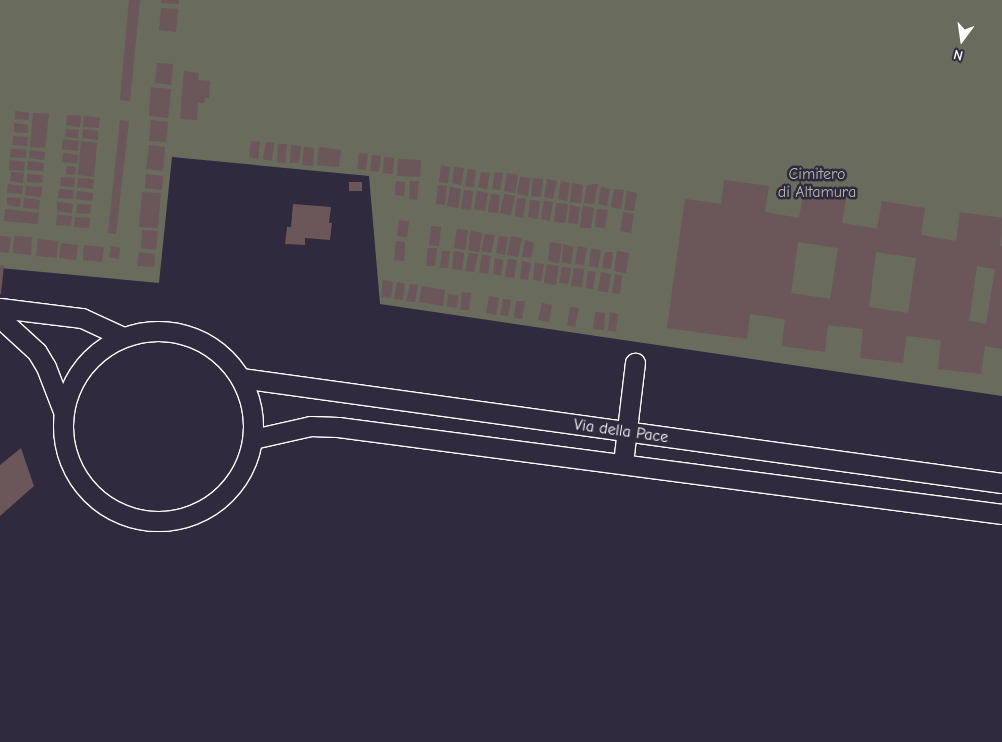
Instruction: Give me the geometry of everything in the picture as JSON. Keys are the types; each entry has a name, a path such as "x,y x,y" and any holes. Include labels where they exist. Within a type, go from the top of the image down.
{"street":[{"path":"0,308 82,318 123,337"},
{"path":"0,318 37,352 46,368 63,411"},
{"path":"149,331 176,332 202,341 224,357 241,378 252,407 253,439 246,465 236,481 210,507 185,518 158,522 140,520 105,507 84,489 70,465 62,438 63,411 74,380 95,354 123,337 149,331"},
{"path":"622,463 635,363"},
{"name":"Via della Pace","path":"241,378 1002,483"},
{"name":"Via della Pace","path":"253,439 310,426 338,427 1002,514"}],"green space":[{"name":"Cimitero di Altamura","path":"0,0 1002,0 1002,396 380,304 369,176 172,157 159,283 0,268"}],"building":[{"path":"129,0 140,0 130,101 120,100"},
{"path":"161,0 179,0 179,4 161,3"},
{"path":"161,8 178,9 176,32 159,30"},
{"path":"157,63 173,64 171,85 155,83"},
{"path":"184,71 199,73 198,80 210,81 209,98 205,98 204,103 198,103 197,120 180,119"},
{"path":"151,87 171,89 168,118 149,116"},
{"path":"15,111 29,113 28,120 15,119"},
{"path":"33,113 49,114 45,148 30,147"},
{"path":"67,115 81,116 80,127 66,125"},
{"path":"84,116 100,118 99,128 83,127"},
{"path":"120,120 129,121 116,234 108,233"},
{"path":"151,120 168,122 166,142 149,141"},
{"path":"14,123 28,125 28,133 14,132"},
{"path":"66,129 79,130 78,138 65,137"},
{"path":"83,129 98,131 98,140 82,138"},
{"path":"13,136 28,137 27,146 12,145"},
{"path":"63,139 79,141 78,151 62,149"},
{"path":"81,141 97,143 94,177 78,175"},
{"path":"251,141 260,142 258,159 249,157"},
{"path":"266,142 274,143 272,161 263,159"},
{"path":"278,144 287,144 285,163 277,162"},
{"path":"149,145 165,147 163,171 146,169"},
{"path":"291,145 301,146 299,163 290,163"},
{"path":"304,147 314,148 313,166 302,165"},
{"path":"319,147 341,150 339,167 317,165"},
{"path":"11,149 26,150 26,158 10,157"},
{"path":"30,150 45,152 44,160 29,158"},
{"path":"63,153 78,155 77,163 62,162"},
{"path":"359,153 368,154 366,170 357,169"},
{"path":"372,155 381,156 379,172 370,171"},
{"path":"384,157 394,158 393,174 383,173"},
{"path":"398,159 421,160 420,177 397,176"},
{"path":"10,160 25,162 24,171 9,170"},
{"path":"28,161 44,163 43,171 27,170"},
{"path":"441,165 450,167 448,183 439,182"},
{"path":"67,166 76,167 75,175 66,174"},
{"path":"454,167 464,168 461,185 452,183"},
{"path":"468,169 476,170 474,187 465,186"},
{"path":"11,172 24,173 23,183 10,181"},
{"path":"481,172 490,173 487,189 478,187"},
{"path":"495,172 503,173 500,190 492,189"},
{"path":"507,173 518,175 515,193 504,191"},
{"path":"27,174 43,175 42,183 27,182"},
{"path":"146,174 163,176 162,190 145,188"},
{"path":"61,177 75,178 74,187 60,186"},
{"path":"520,177 530,178 528,196 517,194"},
{"path":"78,178 94,179 93,189 77,187"},
{"path":"533,178 543,179 541,197 531,196"},
{"path":"547,179 557,181 553,199 544,197"},
{"path":"724,180 769,186 765,212 799,218 804,190 846,198 842,223 877,229 882,201 925,208 921,235 956,241 960,212 1002,218 1000,246 1002,246 1002,349 985,346 981,374 938,369 941,340 906,336 903,363 860,358 863,329 828,325 825,352 782,346 785,319 750,314 747,339 667,328 685,199 721,204","holes":["798,242 838,248 830,299 791,293","876,252 916,258 908,313 869,307","977,266 995,269 986,324 969,321"]},
{"path":"396,181 405,182 404,196 395,195"},
{"path":"410,181 419,181 417,200 409,199"},
{"path":"561,181 570,183 567,201 558,199"},
{"path":"349,182 362,182 362,191 349,191"},
{"path":"572,183 583,185 581,203 570,202"},
{"path":"8,184 23,186 22,194 7,193"},
{"path":"598,184 594,204 584,203 587,185"},
{"path":"438,185 447,186 445,205 436,204"},
{"path":"26,186 42,187 41,197 25,195"},
{"path":"450,187 461,189 458,208 447,206"},
{"path":"601,187 610,189 607,206 598,204"},
{"path":"59,189 74,190 73,199 58,198"},
{"path":"614,189 624,190 621,209 611,207"},
{"path":"464,190 473,191 471,210 461,209"},
{"path":"77,191 93,193 92,201 76,199"},
{"path":"477,191 488,193 485,211 474,209"},
{"path":"627,191 637,193 634,211 624,210"},
{"path":"142,192 161,193 158,228 139,227"},
{"path":"491,194 500,195 498,213 488,212"},
{"path":"504,194 515,196 511,215 500,213"},
{"path":"7,197 21,198 20,207 7,205"},
{"path":"24,198 40,200 39,209 23,208"},
{"path":"517,198 526,199 523,218 515,216"},
{"path":"530,200 540,201 538,219 528,217"},
{"path":"544,201 553,202 550,221 541,219"},
{"path":"57,202 73,204 72,213 57,211"},
{"path":"556,203 568,204 565,223 554,222"},
{"path":"77,204 91,205 90,214 76,213"},
{"path":"293,204 331,207 329,223 332,223 330,240 305,238 305,245 285,244 287,227 291,227"},
{"path":"570,205 580,207 577,224 568,223"},
{"path":"583,206 594,208 591,228 580,228"},
{"path":"5,209 39,213 38,224 4,221"},
{"path":"597,209 608,210 605,228 595,227"},
{"path":"623,212 634,214 631,233 620,231"},
{"path":"57,215 72,216 71,226 56,225"},
{"path":"75,217 90,218 89,228 74,227"},
{"path":"399,220 409,221 407,237 397,236"},
{"path":"431,226 441,227 439,246 429,245"},
{"path":"457,229 468,230 465,250 454,248"},
{"path":"142,230 158,231 156,250 141,248"},
{"path":"471,231 482,233 479,252 468,250"},
{"path":"485,234 495,235 491,253 481,251"},
{"path":"0,236 11,237 9,253 0,252"},
{"path":"14,236 32,237 31,255 13,253"},
{"path":"499,236 508,237 505,255 496,253"},
{"path":"511,236 522,238 518,257 507,255"},
{"path":"38,239 58,241 57,258 36,256"},
{"path":"525,240 534,243 531,258 522,257"},
{"path":"396,241 405,242 404,261 394,260"},
{"path":"550,242 562,244 559,263 548,261"},
{"path":"61,243 78,245 76,260 59,258"},
{"path":"563,244 573,247 571,264 562,262"},
{"path":"84,245 104,247 102,262 83,260"},
{"path":"111,246 120,248 119,259 109,257"},
{"path":"578,246 587,248 584,265 575,264"},
{"path":"428,248 437,248 435,266 426,266"},
{"path":"591,249 601,250 598,268 589,266"},
{"path":"442,251 450,251 448,268 440,268"},
{"path":"454,251 464,253 462,270 452,269"},
{"path":"617,251 629,253 626,273 614,271"},
{"path":"139,252 155,254 154,267 137,266"},
{"path":"605,252 613,252 611,269 602,268"},
{"path":"469,253 478,254 474,272 465,271"},
{"path":"482,255 491,256 488,274 479,273"},
{"path":"495,258 503,260 501,276 493,274"},
{"path":"508,259 517,260 514,278 505,277"},
{"path":"522,261 531,263 528,280 520,279"},
{"path":"535,263 544,264 541,281 533,280"},
{"path":"547,264 559,266 556,285 544,283"},
{"path":"0,265 4,266 1,294 0,294"},
{"path":"562,267 571,268 568,284 559,283"},
{"path":"574,268 584,269 582,287 571,286"},
{"path":"588,271 596,272 593,289 586,288"},
{"path":"601,272 611,274 608,292 598,291"},
{"path":"615,274 622,276 620,294 612,293"},
{"path":"383,280 393,282 391,298 381,297"},
{"path":"397,282 405,284 403,300 394,299"},
{"path":"410,284 418,285 415,302 406,301"},
{"path":"422,286 445,290 443,306 419,302"},
{"path":"462,292 471,293 469,310 460,310"},
{"path":"448,294 458,295 457,308 447,307"},
{"path":"489,296 499,298 496,315 486,313"},
{"path":"503,299 511,300 508,316 500,315"},
{"path":"516,301 525,301 522,319 514,318"},
{"path":"542,303 552,305 549,322 538,320"},
{"path":"570,307 579,308 575,327 567,325"},
{"path":"595,312 605,313 604,330 593,329"},
{"path":"610,312 618,314 616,332 608,331"},
{"path":"21,448 34,486 0,516 0,465"}]}
